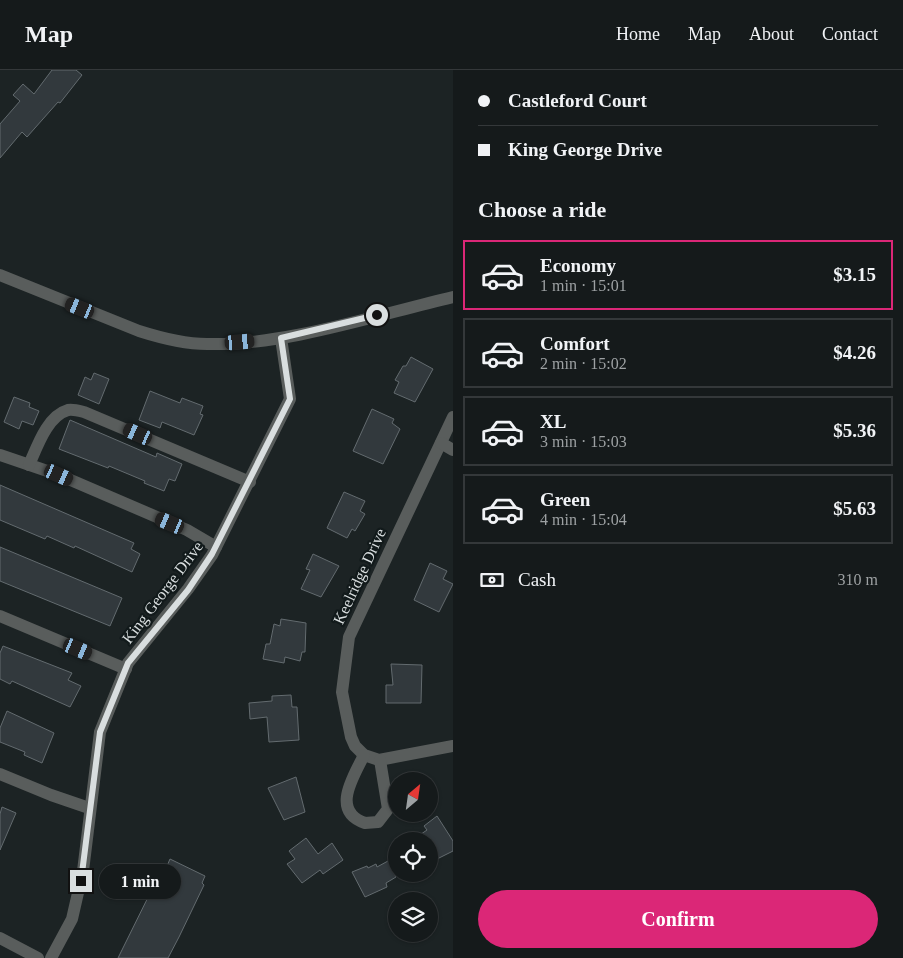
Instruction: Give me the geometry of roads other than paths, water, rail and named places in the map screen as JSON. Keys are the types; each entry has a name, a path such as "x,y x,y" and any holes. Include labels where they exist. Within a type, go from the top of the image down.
{"street":[{"path":"0,275 140,331 160,337 206,344 281,338 453,297"},
{"name":"King George Drive","path":"51,958 72,919 83,871 89,808 100,732 128,663 188,590 216,547 290,399 281,338"},
{"path":"29,465 56,416 70,409 84,412 250,482"},
{"name":"Keelridge Drive","path":"364,755 355,746 351,737 342,692 349,637 453,417"},
{"path":"440,443 453,450"},
{"path":"0,455 59,475 187,530 216,547"},
{"path":"0,616 126,669"},
{"path":"380,760 388,809 378,822 365,823 349,811 345,801 347,792 364,755 380,760 453,746"},
{"path":"0,774 89,808"},
{"path":"0,938 38,958"}]}
